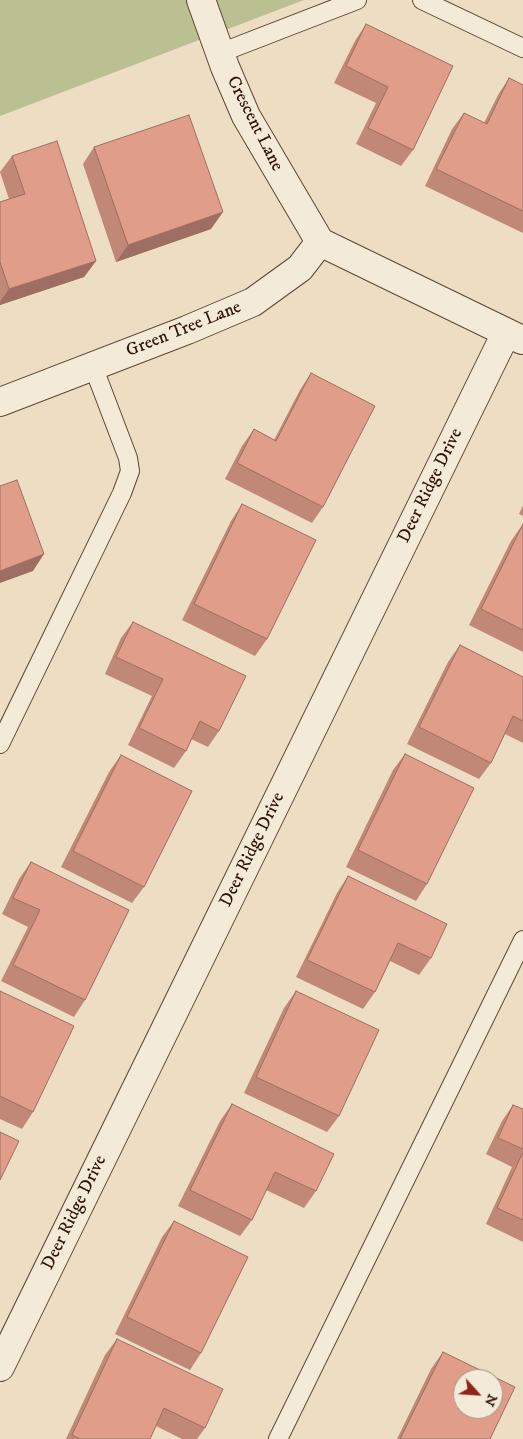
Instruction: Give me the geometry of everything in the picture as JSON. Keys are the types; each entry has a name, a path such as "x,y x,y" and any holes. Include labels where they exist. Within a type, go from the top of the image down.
{"street":[{"name":"Crescent Lane","path":"202,0 220,53 246,116 320,242"},
{"path":"320,242 514,337"},
{"name":"Green Tree Lane","path":"0,402 253,302 300,268 320,242"},
{"name":"Deer Ridge Drive","path":"0,1366 514,337"}],"lane":[{"path":"220,53 356,0"},
{"path":"422,0 523,48"},
{"path":"0,744 122,494 130,471 128,458 93,366"},
{"path":"278,1439 523,940"}],"green space":[{"path":"0,0 304,0 0,116"}],"building":[{"path":"366,24 453,66 413,150 368,128 388,87 346,66"},
{"path":"509,78 523,85 523,211 436,169 464,113 487,124"},
{"path":"189,115 223,212 128,245 94,147"},
{"path":"57,141 96,261 9,289 0,262 0,202 25,194 12,156"},
{"path":"311,373 375,406 323,507 237,463 254,429 276,441"},
{"path":"17,480 44,554 0,571 0,486"},
{"path":"242,504 316,540 267,639 194,604"},
{"path":"523,524 523,630 481,609"},
{"path":"133,622 246,676 219,731 200,721 186,751 139,728 163,679 116,657"},
{"path":"460,645 523,677 523,721 513,716 491,763 419,727"},
{"path":"405,754 474,788 427,884 358,850"},
{"path":"121,755 192,791 144,887 73,851"},
{"path":"31,862 129,910 85,1000 13,965 40,910 13,898"},
{"path":"348,876 447,924 431,958 398,943 375,992 307,960"},
{"path":"0,991 74,1026 33,1112 0,1096"},
{"path":"296,991 379,1030 339,1116 256,1077"},
{"path":"232,1104 334,1154 316,1191 275,1172 252,1220 190,1190"},
{"path":"513,1105 523,1109 523,1149 498,1138"},
{"path":"0,1132 19,1141 0,1180"},
{"path":"523,1152 523,1220 497,1208"},
{"path":"174,1221 248,1257 201,1353 127,1317"},
{"path":"117,1339 223,1389 205,1428 164,1408 150,1439 80,1439 72,1435"},
{"path":"443,1352 478,1369 453,1369 453,1419 500,1419 490,1439 400,1439"},
{"path":"503,1381 515,1387 503,1412"}]}
